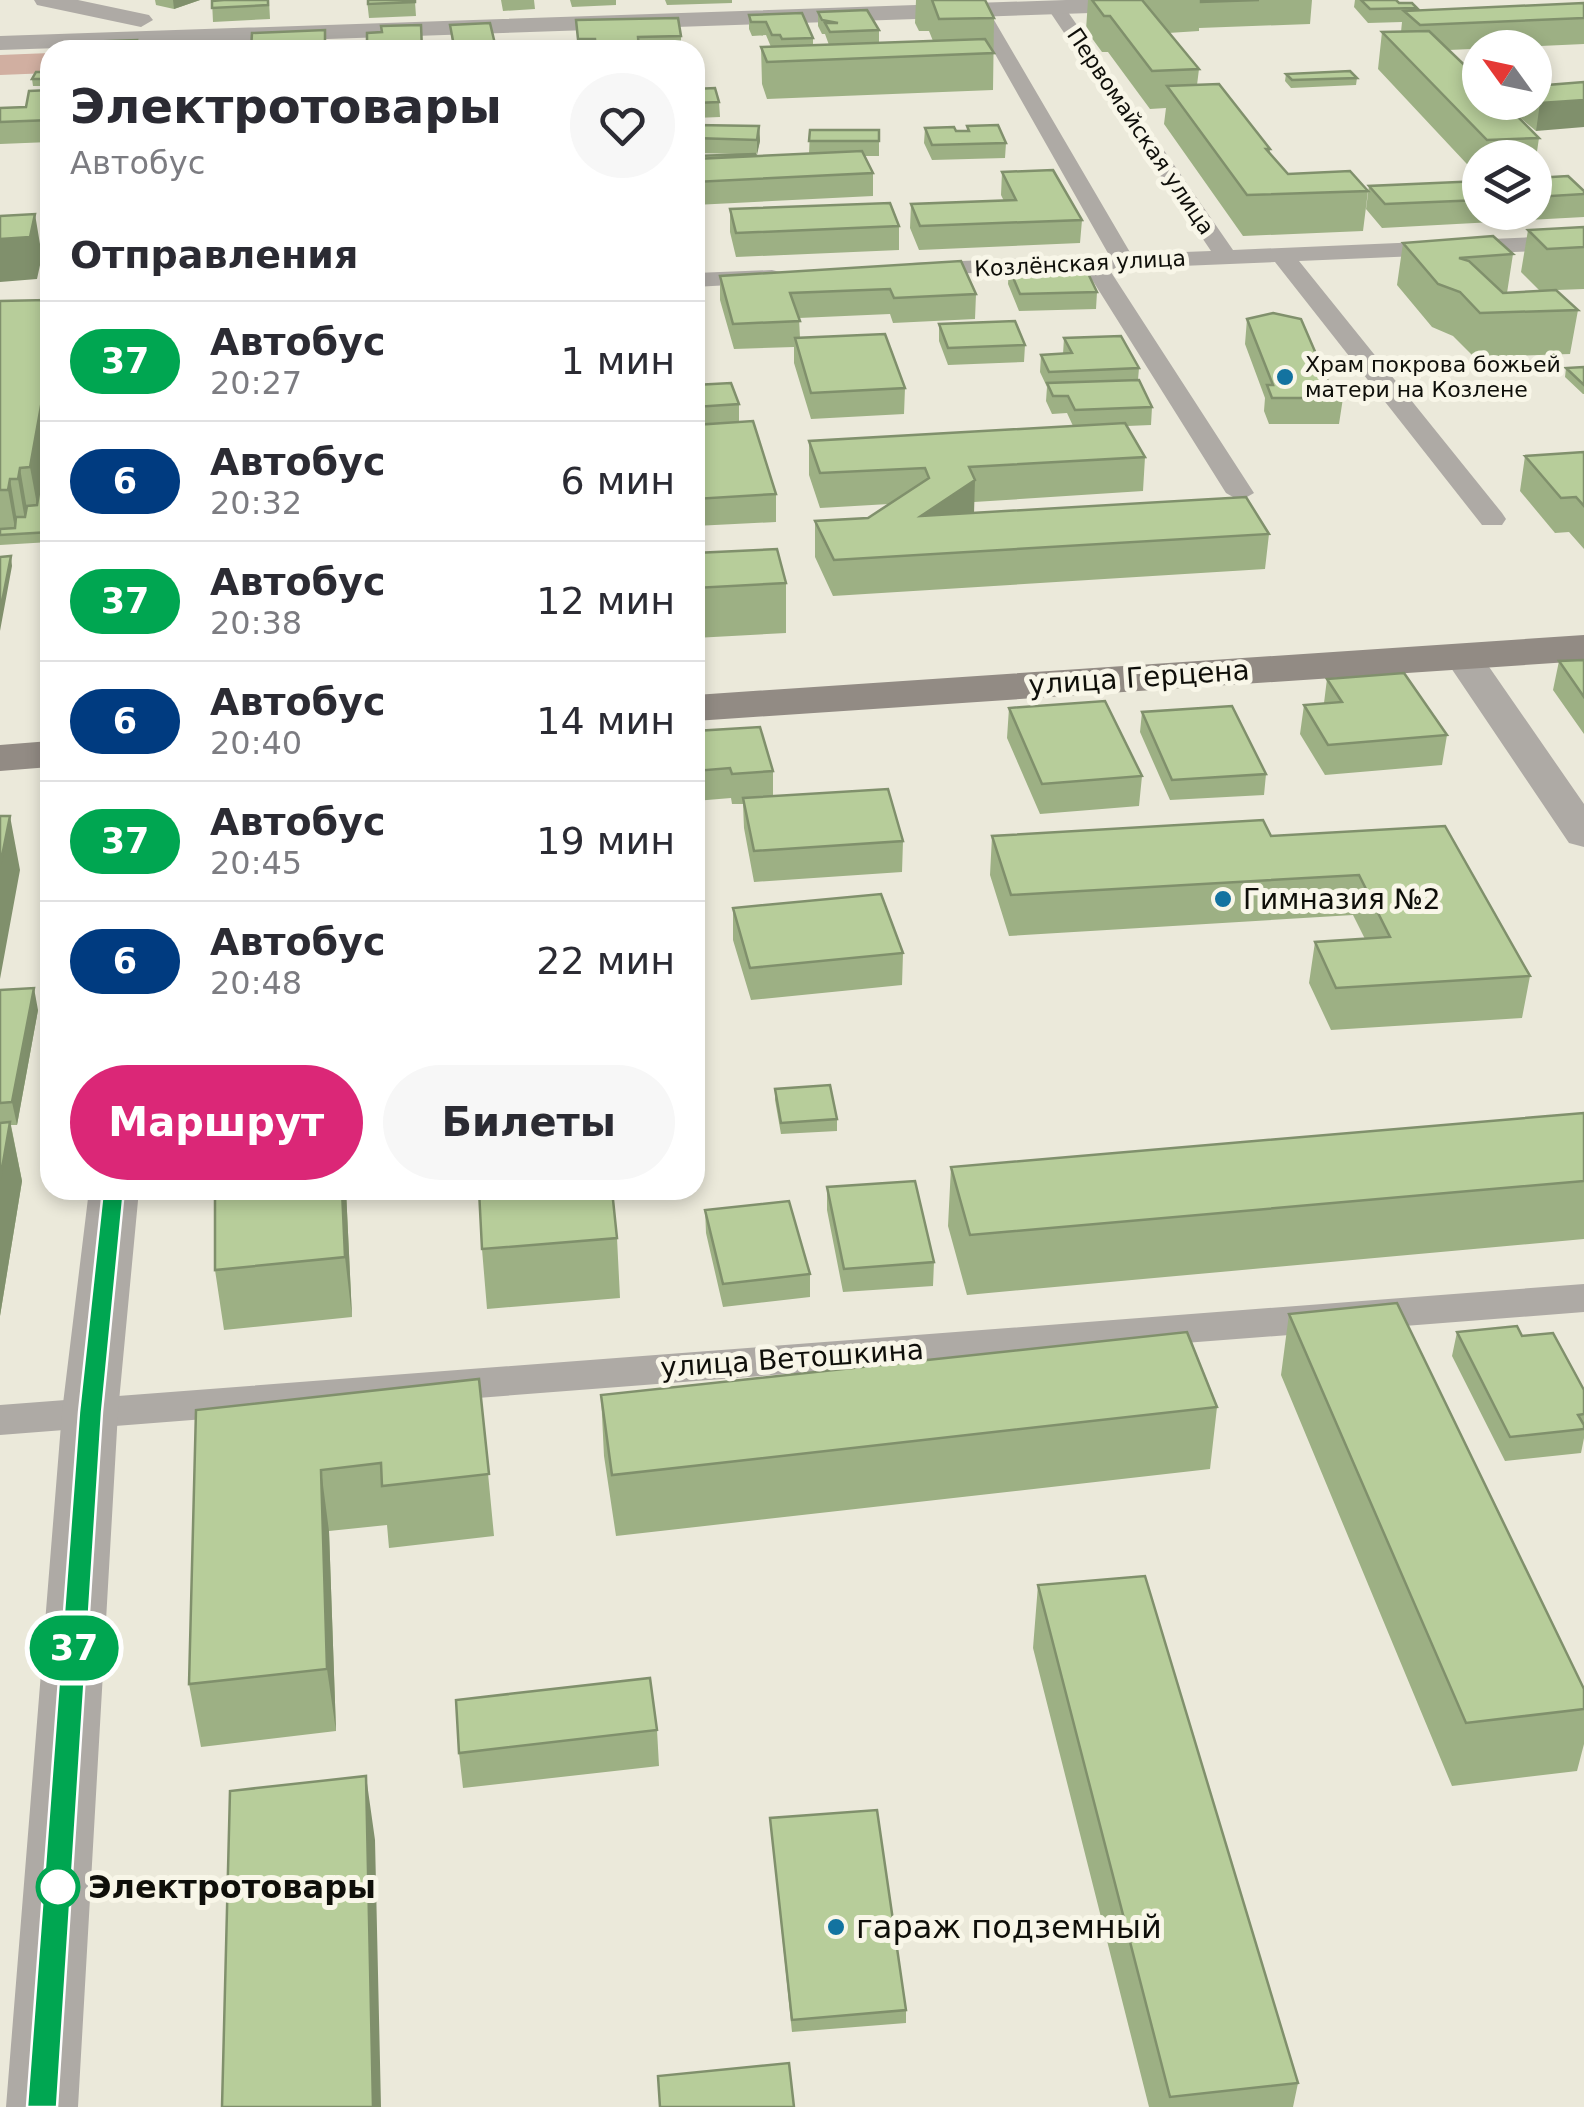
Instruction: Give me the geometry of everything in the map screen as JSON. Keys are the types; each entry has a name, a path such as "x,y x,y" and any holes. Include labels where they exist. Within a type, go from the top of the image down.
{"main road":[{"name":"улица Герцена","path":"705,707 1584,648"},
{"path":"0,758 40,755"}],"street":[{"path":"45,0 205,40"},
{"path":"257,40 978,8 1269,0"},
{"name":"Первомайская улица","path":"1055,6 1226,256"},
{"path":"978,8 1124,261"},
{"path":"60,40 89,27 102,12"},
{"path":"0,43 40,42"},
{"name":"Козлёнская улица","path":"897,271 1584,242"},
{"path":"1282,255 1492,519"},
{"path":"1093,262 1240,494"},
{"path":"705,280 802,276"},
{"path":"0,312 40,310"},
{"path":"1462,656 1584,834"},
{"path":"42,2107 90,1412 113,1200"},
{"name":"улица Ветошкина","path":"0,1420 1584,1298"}],"shaded area":[{"path":"40,53 40,73 0,75 0,55"}],"building":[{"path":"268,0 268,5 212,8 212,1"},
{"path":"368,0 415,0 415,2 368,4"},
{"path":"932,0 985,0 994,18 939,19"},
{"path":"1092,0 1142,0 1199,69 1152,71 1110,16 1104,16"},
{"path":"1361,0 1396,0 1417,8 1370,9"},
{"path":"1584,3 1584,18 1420,25 1404,11"},
{"path":"867,10 879,30 830,32 825,23 838,23 822,20 818,12"},
{"path":"802,13 813,38 782,39 772,35 766,22 751,22 749,15"},
{"path":"678,18 681,36 578,39 576,20"},
{"path":"490,23 494,40 453,40 450,25"},
{"path":"421,25 422,40 367,40 367,33 382,32 381,26"},
{"path":"325,30 325,40 252,40 252,33"},
{"path":"1429,31 1462,63 1462,114 1382,32"},
{"path":"985,39 994,53 767,62 761,47"},
{"path":"1350,71 1357,78 1292,80 1286,74"},
{"path":"1584,82 1584,100 1552,102 1552,85"},
{"path":"1219,84 1288,174 1350,171 1368,191 1247,195 1167,86"},
{"path":"705,88 715,88 719,102 705,103"},
{"path":"40,90 40,120 0,122 0,108 26,107 29,91"},
{"path":"1468,120 1521,120 1539,138 1487,140"},
{"path":"705,125 759,126 757,140 705,138"},
{"path":"998,125 1006,143 932,145 925,128 969,131 967,126"},
{"path":"810,130 879,130 879,141 809,141"},
{"path":"862,151 873,173 705,181 705,159"},
{"path":"755,154 756,156 705,159"},
{"path":"1053,170 1082,220 920,226 911,204 1016,200 1002,172"},
{"path":"1568,176 1584,194 1552,196 1552,177"},
{"path":"1462,182 1462,201 1385,204 1369,186"},
{"path":"890,203 899,226 736,233 730,209"},
{"path":"35,214 30,237 0,239 0,216"},
{"path":"1584,227 1584,247 1547,249 1528,230"},
{"path":"1493,236 1513,254 1459,258 1469,261 1503,293 1556,290 1578,310 1480,313 1460,292 1438,284 1403,243"},
{"path":"961,261 976,294 894,298 890,289 790,293 800,321 733,324 720,276"},
{"path":"1084,265 1097,292 1020,294 1009,268"},
{"path":"40,300 40,412 30,467 20,468 18,479 10,479 8,490 0,490 0,301"},
{"path":"1273,313 1301,319 1329,384 1337,384 1343,398 1272,398 1267,385 1273,385 1247,319"},
{"path":"1015,321 1025,345 948,348 939,324"},
{"path":"885,334 905,388 811,393 795,338"},
{"path":"1121,336 1139,368 1049,372 1041,355 1072,353 1064,338"},
{"path":"1584,367 1584,385 1566,368"},
{"path":"1139,380 1152,407 1075,410 1068,396 1053,396 1047,383"},
{"path":"731,383 739,404 705,406 705,384"},
{"path":"753,421 776,494 705,498 705,424"},
{"path":"1125,423 1145,457 969,467 975,480 921,516 1246,497 1269,534 834,560 815,521 868,518 929,478 925,468 820,473 809,441"},
{"path":"1584,452 1584,506 1576,497 1561,498 1525,456"},
{"path":"40,487 40,533 0,535 0,529 15,528 16,517 25,517 27,506 37,505"},
{"path":"777,549 786,583 705,587 705,553"},
{"path":"11,556 0,612 0,557"},
{"path":"1584,660 1584,697 1559,661"},
{"path":"1404,673 1447,735 1328,745 1304,705 1342,702 1327,679"},
{"path":"1105,701 1142,776 1042,784 1009,708"},
{"path":"1232,706 1266,774 1172,780 1142,712"},
{"path":"760,727 773,771 732,774 730,768 705,770 705,730"},
{"path":"888,789 903,841 754,851 743,798"},
{"path":"0,816 10,816 0,866"},
{"path":"1263,820 1271,836 1445,826 1530,976 1336,988 1315,942 1390,937 1359,875 1011,895 992,836"},
{"path":"881,894 903,953 750,968 733,908"},
{"path":"34,988 12,1102 0,1103 0,990"},
{"path":"830,1085 837,1119 781,1123 775,1089"},
{"path":"1584,1113 1584,1181 970,1235 951,1167"},
{"path":"10,1122 0,1180 0,1123"},
{"path":"915,1181 934,1262 844,1269 827,1187"},
{"path":"215,1200 342,1200 345,1257 215,1270"},
{"path":"480,1200 613,1200 617,1238 482,1249"},
{"path":"789,1201 810,1274 723,1284 705,1210"},
{"path":"1397,1303 1584,1689 1584,1709 1466,1723 1289,1314"},
{"path":"1517,1326 1522,1336 1553,1333 1584,1390 1584,1414 1578,1415 1584,1429 1510,1437 1457,1332"},
{"path":"1187,1332 1217,1407 612,1475 601,1395"},
{"path":"479,1379 489,1474 382,1486 381,1463 321,1470 327,1669 189,1684 196,1410"},
{"path":"1145,1576 1298,2083 1170,2097 1038,1585"},
{"path":"650,1678 657,1730 459,1753 456,1700"},
{"path":"366,1776 373,2107 222,2107 230,1791"},
{"name":"гараж подземный","path":"877,1810 906,2010 792,2020 770,1818"},
{"path":"789,2063 794,2107 660,2107 658,2076"}],"bus line":[{"name":"37","path":"42,2107 90,1412 112,1200"}],"place":[{"name":"Храм покрова божьей матери на Козлене","path":"1285,377"},
{"name":"Гимназия №2","path":"1223,899"},
{"name":"Электротовары","path":"58,1887"},
{"name":"гараж подземный","path":"836,1927"}]}
